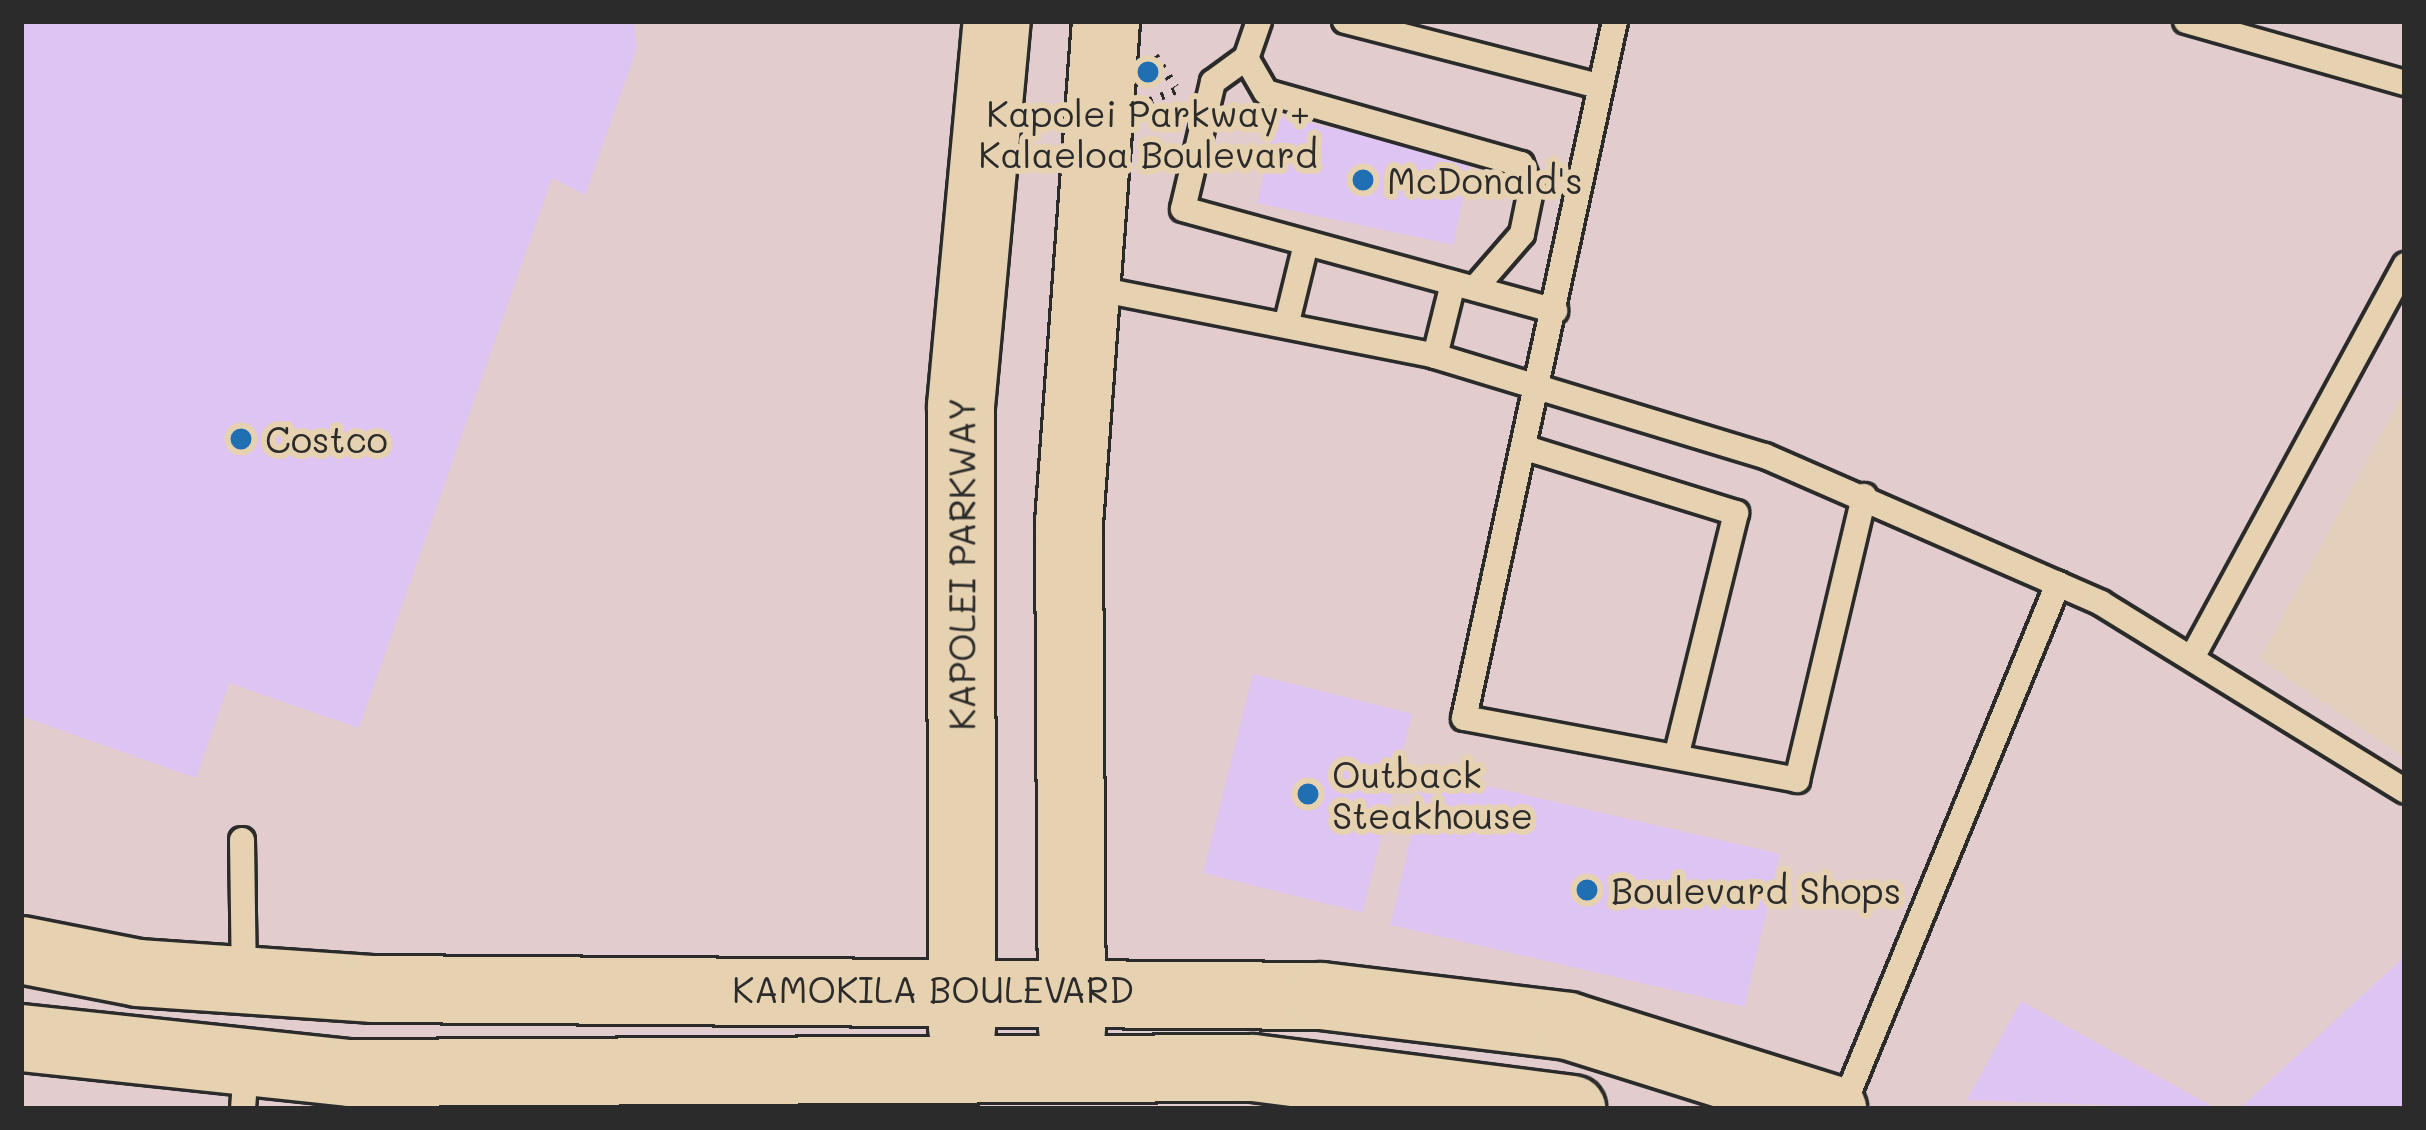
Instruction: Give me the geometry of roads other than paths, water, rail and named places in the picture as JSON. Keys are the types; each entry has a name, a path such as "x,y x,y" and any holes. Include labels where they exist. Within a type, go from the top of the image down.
{"main road":[{"name":"KAPOLEI PARKWAY","path":"962,1087 961,406 997,21"},
{"path":"1073,1087 1080,286 1130,38"},
{"name":"KAMOKILA BOULEVARD","path":"21,950 244,983 1072,988 1321,996 1568,1026 1837,1109"},
{"path":"244,983 245,1089"},
{"path":"21,1038 245,1089 1073,1087 1410,1080 1572,1109"}],"lane":[{"path":"1259,21 1246,58 1213,82 1183,209 1555,311"},
{"path":"1346,21 1395,28 1599,86"},
{"path":"1615,21 1540,385 1464,718 1677,753 1797,780 1864,496"},
{"path":"2186,21 2405,83"},
{"path":"1246,58 1274,95 1521,164 1531,190 1522,234 1464,286 1436,356"},
{"path":"1288,322 1306,244"},
{"path":"2193,656 2405,266"},
{"path":"1080,286 1288,322 1436,356 1540,385 1864,496 2059,584 2193,656 2405,791"},
{"path":"1526,448 1736,514 1677,753"},
{"path":"1837,1109 2059,584"},
{"path":"242,840 244,983"}],"place":[{"name":"Kapolei Parkway + Kalaeloa Boulevard","path":"1148,72"},
{"name":"McDonald's","path":"1363,180"},
{"name":"Costco","path":"241,439"},
{"name":"Outback Steakhouse","path":"1308,794"},
{"name":"Boulevard Shops","path":"1587,890"}]}
